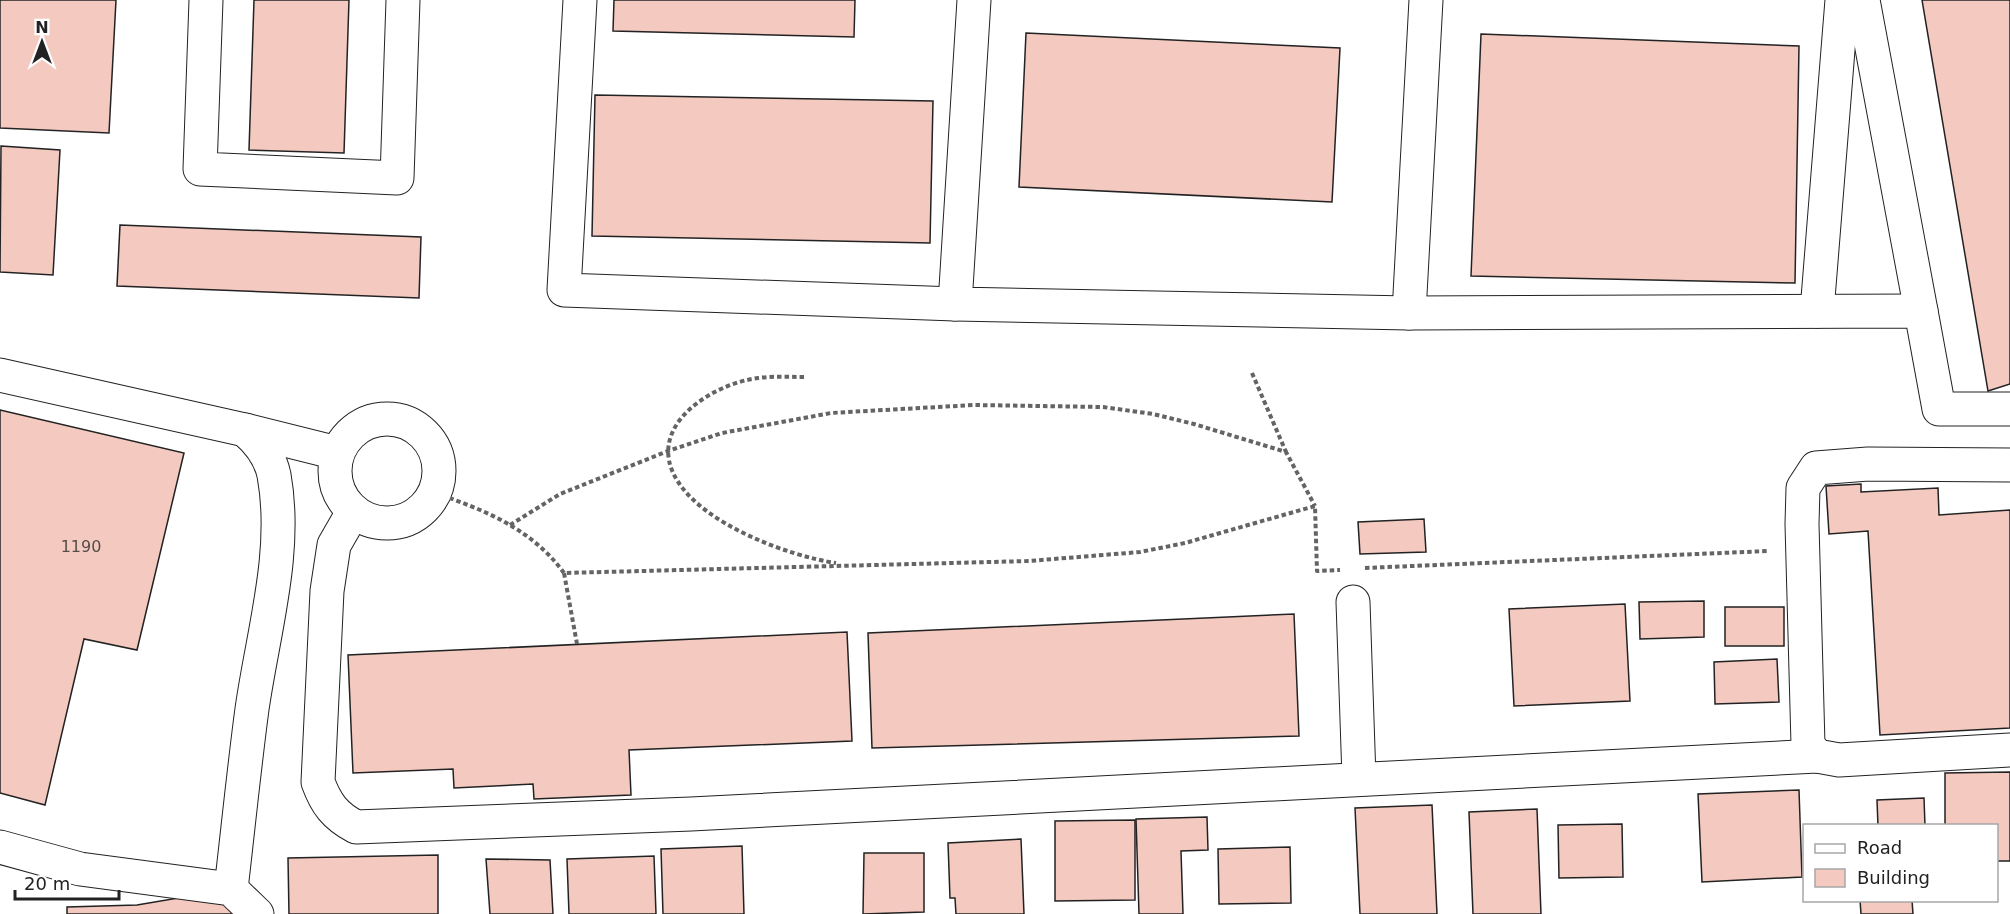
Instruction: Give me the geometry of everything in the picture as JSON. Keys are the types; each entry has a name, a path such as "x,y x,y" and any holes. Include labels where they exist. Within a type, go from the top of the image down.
{"street":[{"path":"206,0 200,169 397,178 403,0"},
{"path":"580,0 564,290 955,304 1409,313 1921,311"},
{"path":"955,304 974,0"},
{"path":"1409,313 1426,0"},
{"path":"1817,311 1842,0"},
{"path":"1863,0 1939,409 2010,410"},
{"path":"0,375 337,453"},
{"path":"392,418 409,423 423,433 434,447 439,478 435,493 419,511 399,522 383,523 367,520 353,512 343,500 336,486 334,471 337,453 345,438 358,426 374,419 392,418"},
{"path":"231,889 252,708 271,594 277,537 273,472 262,445 245,430"},
{"path":"1817,756 1808,745 1802,549 1803,488 1816,468 1868,464 2010,465"},
{"path":"353,512 334,545 327,591 318,782 325,801 339,818 356,827 691,814 1817,756 1839,760 2010,750"},
{"path":"1353,602 1359,778"},
{"path":"0,848 80,869 231,889 257,914"}],"path":[{"path":"1252,373 1286,452 1315,506 1317,571 1341,570"},
{"path":"804,377 757,378 716,391 692,407 674,426 668,441 668,451 677,481 700,505 732,528 779,549 848,565"},
{"path":"510,525 560,494 668,451 722,433 831,412 974,405 1103,407 1153,414 1286,452"},
{"path":"435,493 484,509 532,537 564,573 577,644"},
{"path":"564,573 1029,561 1140,552 1185,543 1315,506"},
{"path":"1353,569 1802,549"}],"building":[{"path":"0,0 116,0 109,133 0,128"},
{"path":"254,0 349,0 344,153 249,150"},
{"path":"614,0 855,0 854,37 613,31"},
{"path":"1922,0 2010,0 2010,384 1988,391"},
{"path":"1026,33 1340,48 1332,202 1019,187"},
{"path":"1481,34 1799,46 1795,283 1471,276"},
{"path":"595,95 933,101 930,243 592,236"},
{"path":"1,146 60,150 53,275 0,272"},
{"path":"120,225 421,237 419,298 117,286"},
{"path":"0,410 184,453 137,650 84,639 45,805 0,793"},
{"path":"1861,484 1861,492 1938,488 1939,515 2010,510 2010,728 1880,735 1868,531 1829,534 1826,486"},
{"path":"1424,519 1426,552 1360,554 1358,522"},
{"path":"1704,601 1704,637 1640,639 1639,602"},
{"path":"1625,604 1630,701 1514,706 1509,609"},
{"path":"1725,607 1784,607 1784,646 1725,646"},
{"path":"1294,614 1299,736 872,748 868,633"},
{"path":"847,632 852,741 629,750 631,795 534,799 533,784 454,788 453,769 353,773 348,655"},
{"path":"1777,659 1779,702 1715,704 1714,662"},
{"path":"2010,772 2010,861 1998,861 1998,824 1945,824 1945,773"},
{"path":"1799,790 1802,877 1702,882 1698,794"},
{"path":"1924,798 1925,824 1878,824 1877,800"},
{"path":"1432,805 1437,914 1360,914 1355,808"},
{"path":"1537,809 1541,914 1473,914 1469,812"},
{"path":"1207,817 1208,850 1181,851 1183,914 1139,914 1136,819"},
{"path":"1135,820 1135,900 1055,901 1055,821"},
{"path":"1622,824 1623,877 1559,878 1558,825"},
{"path":"1021,839 1024,914 956,914 955,898 950,898 948,843"},
{"path":"742,846 744,914 663,914 661,849"},
{"path":"1290,847 1291,903 1219,904 1218,849"},
{"path":"864,853 924,853 924,912 863,914"},
{"path":"438,855 438,914 289,914 288,858"},
{"path":"654,856 656,914 569,914 567,859"},
{"path":"486,859 550,860 553,914 490,914"},
{"path":"231,889 234,914 67,914 67,907 137,905"},
{"path":"1860,902 1912,902 1913,914 1861,914"}]}
